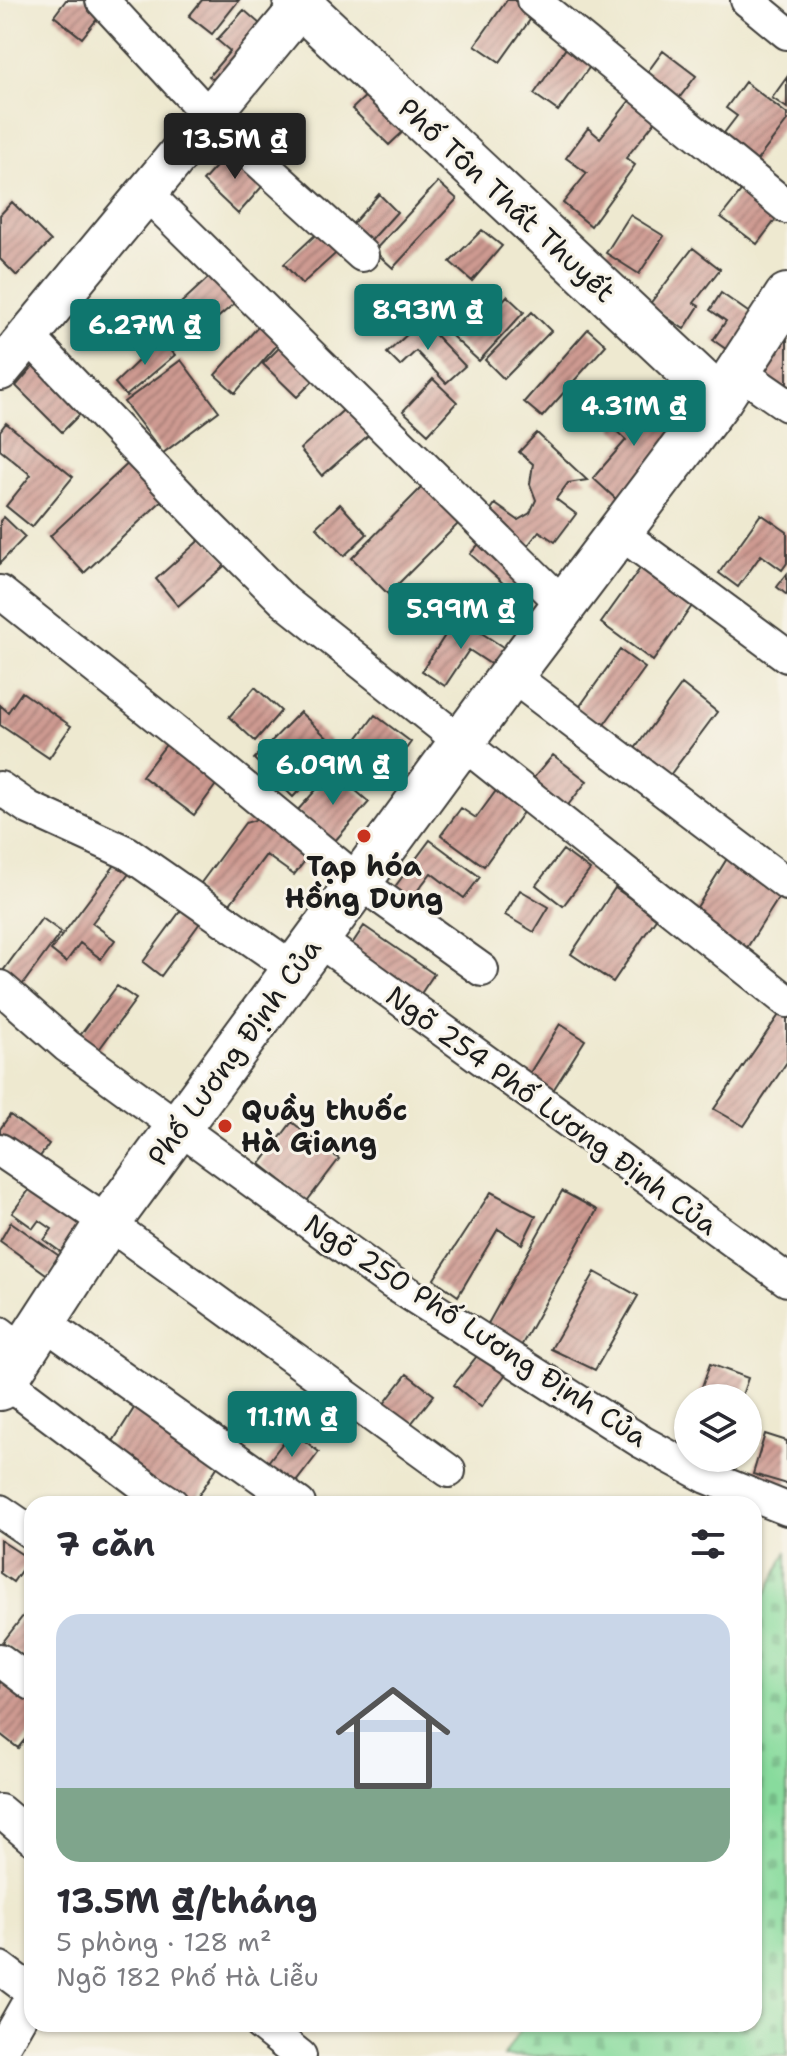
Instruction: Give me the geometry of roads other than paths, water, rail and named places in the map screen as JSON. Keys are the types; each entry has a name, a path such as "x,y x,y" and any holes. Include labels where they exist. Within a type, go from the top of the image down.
{"main road":[{"name":"Phố Tôn Thất Thuyết","path":"301,2 729,385"},
{"name":"Phố Lương Định Của","path":"14,1355 511,675 729,385 787,296"}],"street":[{"path":"102,0 210,117 362,255"},
{"path":"533,0 787,207"},
{"path":"747,0 787,33"},
{"path":"0,370 301,2"},
{"path":"146,193 564,605"},
{"path":"28,336 284,601 787,1001"},
{"path":"729,385 787,405"},
{"path":"619,532 787,656"},
{"path":"0,592 359,882 482,970"},
{"path":"511,675 787,884"},
{"name":"Ngõ 254 Phố Lương Định Của","path":"0,788 29,808 128,853 306,954 787,1280"},
{"name":"Ngõ 250 Phố Lương Định Của","path":"0,987 67,1046 391,1282 642,1442 707,1477 754,1496"},
{"path":"0,1150 108,1223 449,1471"},
{"path":"14,1355 146,1487 160,1496"},
{"path":"14,1355 284,1496"},
{"name":"Ngõ 250 Phố Lương Định Của","path":"762,1499 787,1509"},
{"path":"0,1511 24,1528"},
{"path":"0,1660 24,1678"},
{"path":"0,1811 24,1831"},
{"path":"0,1968 24,1988"},
{"path":"0,2052 24,2008"},
{"path":"270,2032 300,2056"}],"place":[{"name":"Tạp hóa Hồng Dung","path":"364,836"},
{"name":"Quầy thuốc Hà Giang","path":"225,1126"}]}
